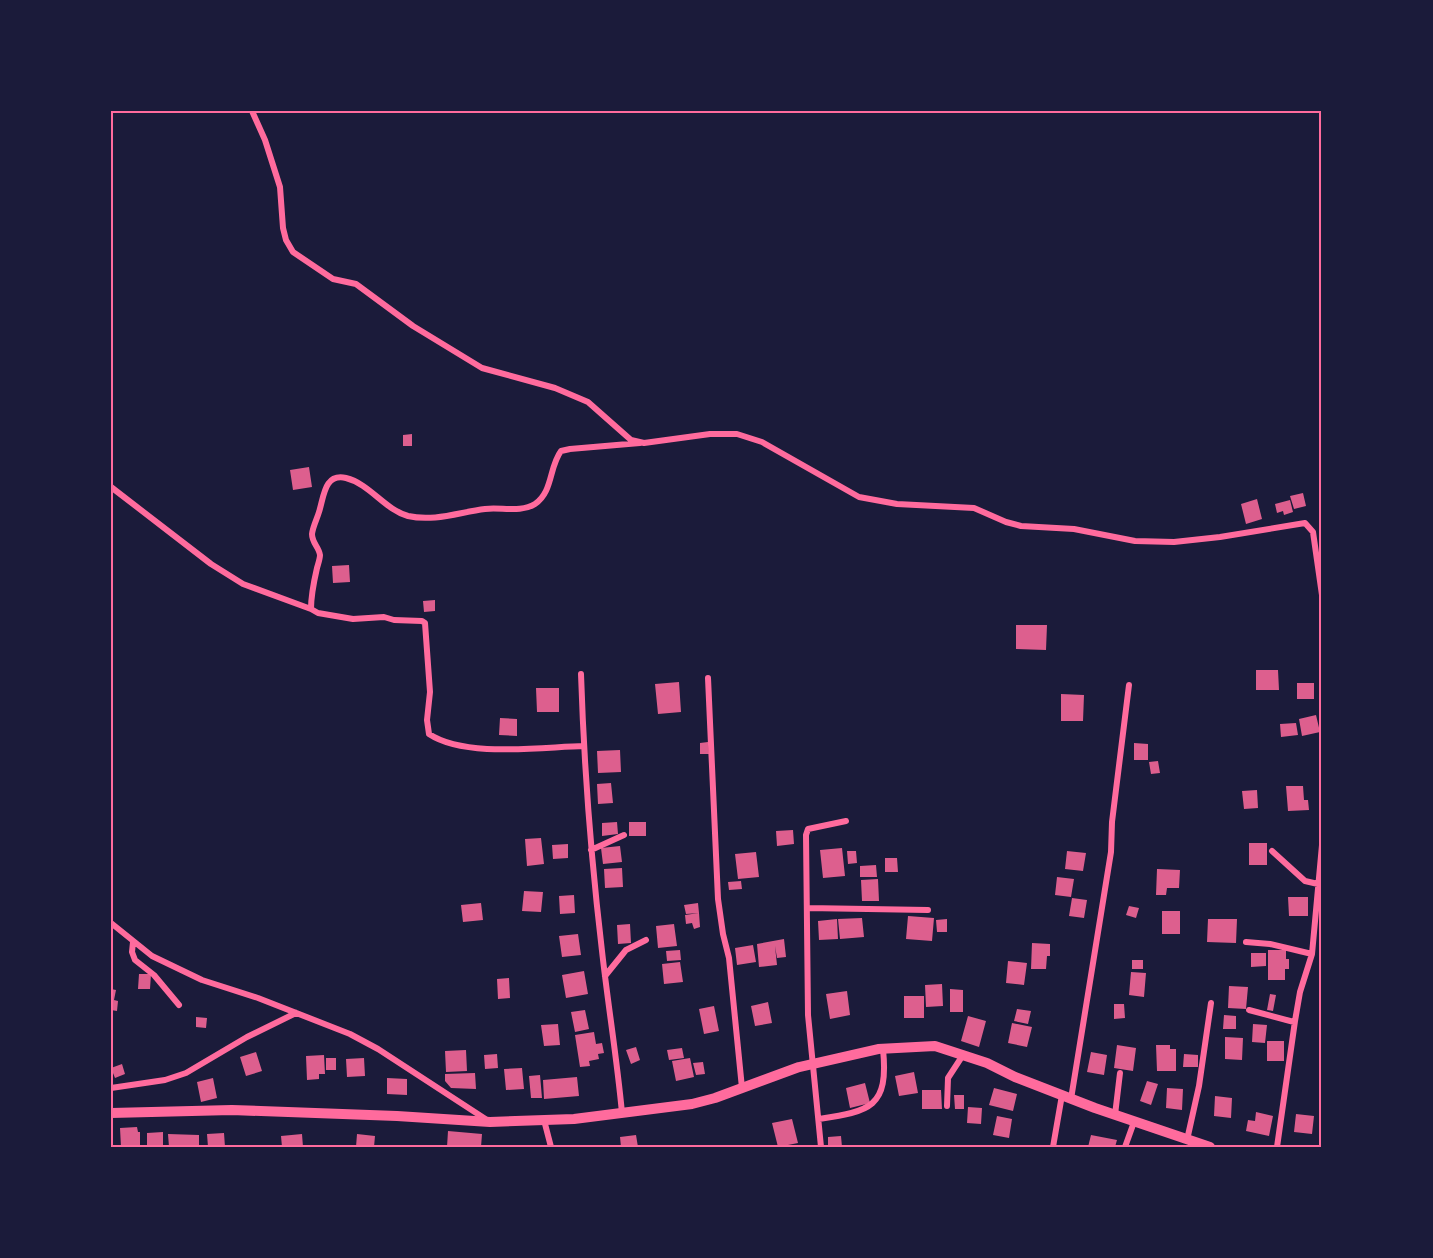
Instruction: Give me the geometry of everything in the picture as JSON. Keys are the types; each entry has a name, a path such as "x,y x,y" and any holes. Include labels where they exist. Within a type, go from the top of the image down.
{"street":[{"path":"252,111 265,140 280,187 283,228 286,240 293,252 333,279 356,284 413,326 456,351 471,363 490,371 555,388 588,402 600,410 625,435 636,442 644,443"},
{"path":"311,609 320,554 312,533 325,490 331,479 345,478 352,481 386,505 407,515 436,518 488,508 530,506 546,490 561,451 710,434 737,434 762,442 859,497 897,504 974,508 1021,526 1074,529 1135,541 1174,542 1305,523 1313,532 1322,595"},
{"path":"111,487 211,564 243,584 318,613 353,619 384,617 424,622 430,692 427,728 432,736 478,749 584,746"},
{"path":"580,674 591,850 622,1113"},
{"path":"708,678 718,899 729,958 742,1088"},
{"path":"1053,1147 1067,1097 1111,852 1112,822 1129,685"},
{"path":"821,1147 808,1016 807,830 811,827 846,821"},
{"path":"591,850 624,836"},
{"path":"1277,1147 1294,1022 1300,992 1312,954 1322,845"},
{"path":"1272,851 1305,881 1318,884"},
{"path":"807,909 928,910"},
{"path":"111,923 152,956 202,980 296,1012 350,1034 378,1049 490,1122"},
{"path":"605,976 627,950 646,940"},
{"path":"133,942 132,952 135,960 154,975 179,1005"},
{"path":"1246,942 1270,944 1312,954"},
{"path":"1187,1140 1199,1086 1211,1003"},
{"path":"1249,1010 1294,1022"},
{"path":"111,1088 165,1080 186,1073 247,1037 296,1012"},
{"path":"111,1113 232,1110 490,1122 574,1119 692,1104 812,1064 883,1048 936,1046 963,1054 1115,1115 1210,1147"},
{"path":"819,1119 868,1108 876,1099 884,1077 883,1048"},
{"path":"947,1106 948,1078 963,1054"},
{"path":"1115,1115 1120,1073"},
{"path":"544,1120 551,1147"},
{"path":"1125,1147 1134,1122"}],"building":[{"path":"412,434 412,446 403,446 403,435"},
{"path":"309,467 312,487 293,490 290,470"},
{"path":"1303,493 1306,506 1294,509 1290,496"},
{"path":"1257,499 1262,519 1246,524 1241,504"},
{"path":"1290,500 1293,512 1284,515 1283,511 1277,513 1275,504"},
{"path":"349,565 350,582 333,583 332,566"},
{"path":"435,600 435,611 424,612 423,601"},
{"path":"1016,625 1047,625 1046,650 1016,649"},
{"path":"1256,670 1278,670 1279,690 1256,690"},
{"path":"679,682 681,712 658,714 655,684"},
{"path":"1297,683 1314,683 1314,699 1297,699"},
{"path":"536,688 559,688 559,712 537,712"},
{"path":"1061,694 1084,695 1083,721 1061,721"},
{"path":"1316,715 1320,732 1302,736 1299,719"},
{"path":"500,718 517,719 517,736 499,735"},
{"path":"1296,723 1298,735 1281,737 1280,724"},
{"path":"708,742 709,754 700,754 700,743"},
{"path":"1134,743 1148,744 1148,760 1134,760"},
{"path":"620,750 621,772 598,773 597,751"},
{"path":"1158,761 1160,773 1151,774 1149,762"},
{"path":"611,783 613,803 598,804 597,784"},
{"path":"1286,786 1303,786 1304,800 1308,800 1309,810 1288,811"},
{"path":"1257,790 1258,808 1244,809 1242,791"},
{"path":"617,822 618,834 602,836 602,823"},
{"path":"629,822 646,822 646,836 629,836"},
{"path":"793,830 794,844 777,846 776,831"},
{"path":"541,838 544,864 527,866 525,839"},
{"path":"1249,843 1267,843 1267,865 1249,865"},
{"path":"568,844 568,858 553,859 552,845"},
{"path":"620,846 622,862 603,864 601,848"},
{"path":"842,848 845,876 823,878 820,850"},
{"path":"847,851 856,851 857,863 848,864"},
{"path":"1067,851 1086,853 1083,871 1065,869"},
{"path":"756,852 759,877 738,879 735,854"},
{"path":"885,858 897,858 898,872 885,872"},
{"path":"876,865 877,877 860,877 860,866"},
{"path":"622,868 623,887 605,888 604,869"},
{"path":"1157,869 1180,870 1179,888 1167,888 1166,895 1156,895"},
{"path":"1057,877 1074,879 1071,897 1055,895"},
{"path":"878,879 879,901 862,901 861,880"},
{"path":"741,881 742,889 729,890 728,882"},
{"path":"524,891 543,892 541,912 522,911"},
{"path":"574,895 575,913 560,914 559,896"},
{"path":"1288,897 1308,897 1308,916 1289,916"},
{"path":"1072,898 1087,900 1084,918 1069,916"},
{"path":"481,903 483,920 463,922 461,905"},
{"path":"698,903 699,913 686,914 684,905"},
{"path":"1129,906 1139,908 1136,918 1126,915"},
{"path":"1162,911 1180,911 1180,934 1162,934"},
{"path":"699,913 700,927 694,929 692,923 686,924 685,915"},
{"path":"908,916 934,918 932,941 906,939"},
{"path":"862,918 864,937 840,939 838,919"},
{"path":"837,919 838,939 819,940 818,921"},
{"path":"947,919 947,932 937,932 936,920"},
{"path":"1208,919 1237,919 1236,943 1207,942"},
{"path":"630,924 631,943 618,944 617,925"},
{"path":"674,924 677,946 658,948 656,926"},
{"path":"578,934 581,955 562,957 559,936"},
{"path":"784,939 786,957 777,958 775,946 777,965 759,967 757,944"},
{"path":"1032,943 1050,944 1050,956 1047,956 1046,969 1031,969"},
{"path":"753,945 756,962 737,965 735,948"},
{"path":"680,950 681,960 667,961 666,951"},
{"path":"1268,950 1286,950 1289,969 1285,969 1285,980 1268,980"},
{"path":"1251,953 1266,953 1266,966 1251,967"},
{"path":"1132,960 1143,960 1143,969 1132,969"},
{"path":"1008,961 1027,963 1024,985 1006,983"},
{"path":"680,962 683,982 664,984 662,964"},
{"path":"584,971 588,994 566,998 562,975"},
{"path":"1131,972 1146,973 1144,997 1129,995"},
{"path":"139,974 151,974 150,989 138,989"},
{"path":"509,978 510,998 498,999 497,979"},
{"path":"942,984 943,1006 926,1007 925,985"},
{"path":"1229,986 1248,987 1246,1009 1228,1008"},
{"path":"111,989 116,990 114,1000 118,1001 117,1011 111,1010"},
{"path":"950,989 963,990 963,1012 950,1012"},
{"path":"847,991 850,1015 830,1019 826,994"},
{"path":"1270,994 1276,995 1273,1011 1267,1010"},
{"path":"904,996 924,996 924,1018 904,1018"},
{"path":"768,1002 772,1023 755,1026 751,1006"},
{"path":"1114,1004 1124,1004 1125,1018 1114,1019"},
{"path":"714,1006 719,1031 704,1034 699,1009"},
{"path":"1017,1009 1031,1011 1028,1024 1014,1021"},
{"path":"585,1010 589,1029 575,1032 571,1012"},
{"path":"1224,1015 1236,1016 1236,1029 1223,1029"},
{"path":"968,1016 986,1021 979,1047 961,1041"},
{"path":"196,1017 207,1018 206,1028 196,1027"},
{"path":"1012,1023 1032,1027 1027,1047 1008,1043"},
{"path":"558,1024 560,1045 544,1046 541,1025"},
{"path":"1253,1024 1267,1025 1265,1043 1252,1042"},
{"path":"594,1032 596,1044 602,1043 604,1053 598,1054 599,1059 589,1061 590,1066 580,1067 575,1035"},
{"path":"1225,1037 1243,1038 1242,1060 1225,1059"},
{"path":"1267,1041 1284,1041 1284,1061 1267,1061"},
{"path":"1117,1045 1136,1048 1133,1071 1114,1068"},
{"path":"1156,1045 1170,1045 1170,1049 1176,1049 1176,1071 1157,1071"},
{"path":"636,1047 640,1060 631,1064 626,1050"},
{"path":"682,1048 684,1058 669,1060 667,1050"},
{"path":"466,1050 467,1071 446,1072 445,1051"},
{"path":"256,1052 262,1071 246,1076 240,1057"},
{"path":"1091,1052 1107,1055 1104,1075 1087,1072"},
{"path":"497,1054 498,1068 485,1069 484,1055"},
{"path":"1184,1054 1198,1055 1198,1067 1183,1067"},
{"path":"324,1055 325,1074 319,1074 319,1079 307,1080 306,1056"},
{"path":"326,1058 336,1058 336,1070 326,1070"},
{"path":"364,1058 365,1076 347,1077 346,1059"},
{"path":"690,1058 694,1077 676,1081 672,1061"},
{"path":"703,1062 705,1074 696,1075 693,1063"},
{"path":"122,1064 125,1074 115,1078 111,1068"},
{"path":"522,1068 524,1089 506,1090 504,1069"},
{"path":"914,1072 918,1093 899,1096 895,1076"},
{"path":"475,1073 476,1089 451,1088 445,1081 445,1074"},
{"path":"540,1075 542,1098 531,1098 529,1076"},
{"path":"577,1077 579,1096 544,1099 543,1080"},
{"path":"213,1078 217,1098 201,1102 197,1082"},
{"path":"387,1078 407,1079 407,1095 387,1094"},
{"path":"1147,1081 1158,1084 1151,1105 1140,1101"},
{"path":"865,1083 870,1103 850,1108 846,1088"},
{"path":"994,1088 1017,1094 1013,1111 989,1105"},
{"path":"1167,1088 1183,1089 1182,1110 1166,1108"},
{"path":"922,1090 941,1090 942,1109 922,1109"},
{"path":"954,1095 964,1095 964,1109 955,1109"},
{"path":"1215,1096 1232,1098 1231,1118 1214,1116"},
{"path":"968,1107 982,1108 981,1124 967,1123"},
{"path":"1256,1112 1273,1116 1269,1136 1246,1131 1248,1120 1255,1121"},
{"path":"1296,1114 1314,1116 1312,1134 1294,1132"},
{"path":"997,1116 1012,1119 1009,1138 993,1135"},
{"path":"792,1119 798,1143 778,1147 772,1123"},
{"path":"137,1127 140,1132 140,1147 121,1147 120,1128"},
{"path":"448,1131 482,1134 481,1147 447,1147"},
{"path":"163,1132 163,1147 147,1147 147,1133"},
{"path":"224,1133 225,1147 208,1147 207,1134"},
{"path":"168,1134 199,1135 199,1147 169,1147"},
{"path":"302,1134 303,1147 282,1147 281,1136"},
{"path":"357,1134 375,1136 374,1147 356,1147"},
{"path":"636,1135 638,1147 621,1147 620,1137"},
{"path":"1091,1135 1117,1140 1115,1147 1088,1147"},
{"path":"841,1136 842,1147 828,1147 828,1137"}]}
